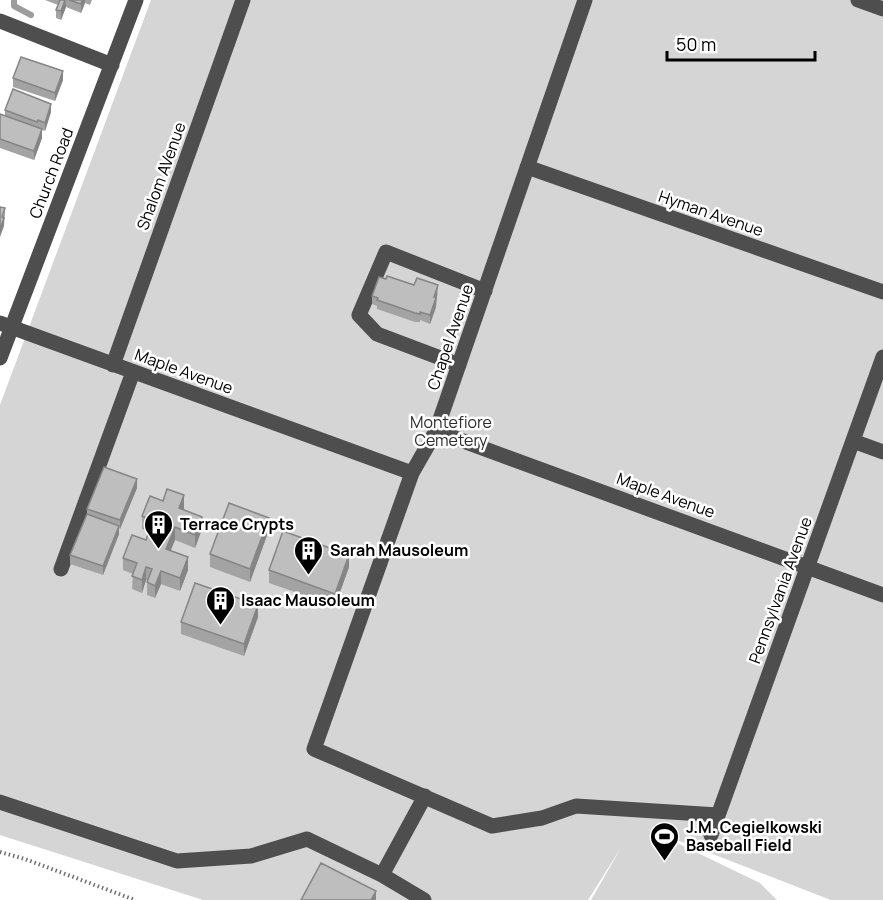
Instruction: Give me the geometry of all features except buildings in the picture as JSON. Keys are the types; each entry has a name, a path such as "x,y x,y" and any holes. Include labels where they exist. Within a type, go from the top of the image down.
{"street":[{"name":"Church Road","path":"0,358 6,325 112,65 136,0"},
{"name":"Shalom AVenue","path":"113,365 243,0"},
{"name":"Chapel Avenue","path":"425,796 314,749 412,473 436,431 585,0"},
{"path":"858,0 883,9"},
{"path":"0,21 112,65"},
{"name":"Hyman Avenue","path":"528,167 883,292"},
{"path":"459,365 377,334 359,315 386,252 485,291"},
{"name":"Maple Avenue","path":"6,325 412,473"},
{"name":"Pennsylvania Avenue","path":"711,835 883,357"},
{"path":"61,569 133,372"},
{"name":"Maple Avenue","path":"436,431 883,595"},
{"path":"853,441 883,452"},
{"path":"382,875 425,796 492,826 542,819 576,806 718,815"},
{"path":"0,802 177,861 252,856 307,839 382,875 424,900"}],"path":[{"path":"0,852 135,900"}],"green space":[{"name":"Montefiore Cemetery","path":"151,0 883,0 883,900 831,900 646,828 760,883 777,900 591,900 622,846 588,900 203,900 0,835 0,405"}],"waterway":[{"path":"14,0 14,6 31,15"}],"place":[{"name":"Terrace Crypts","path":"159,550"},
{"name":"Sarah Mausoleum","path":"309,576"},
{"name":"Isaac Mausoleum","path":"220,626"},
{"name":"J.M. Cegielkowski Baseball Field","path":"665,862"}]}
